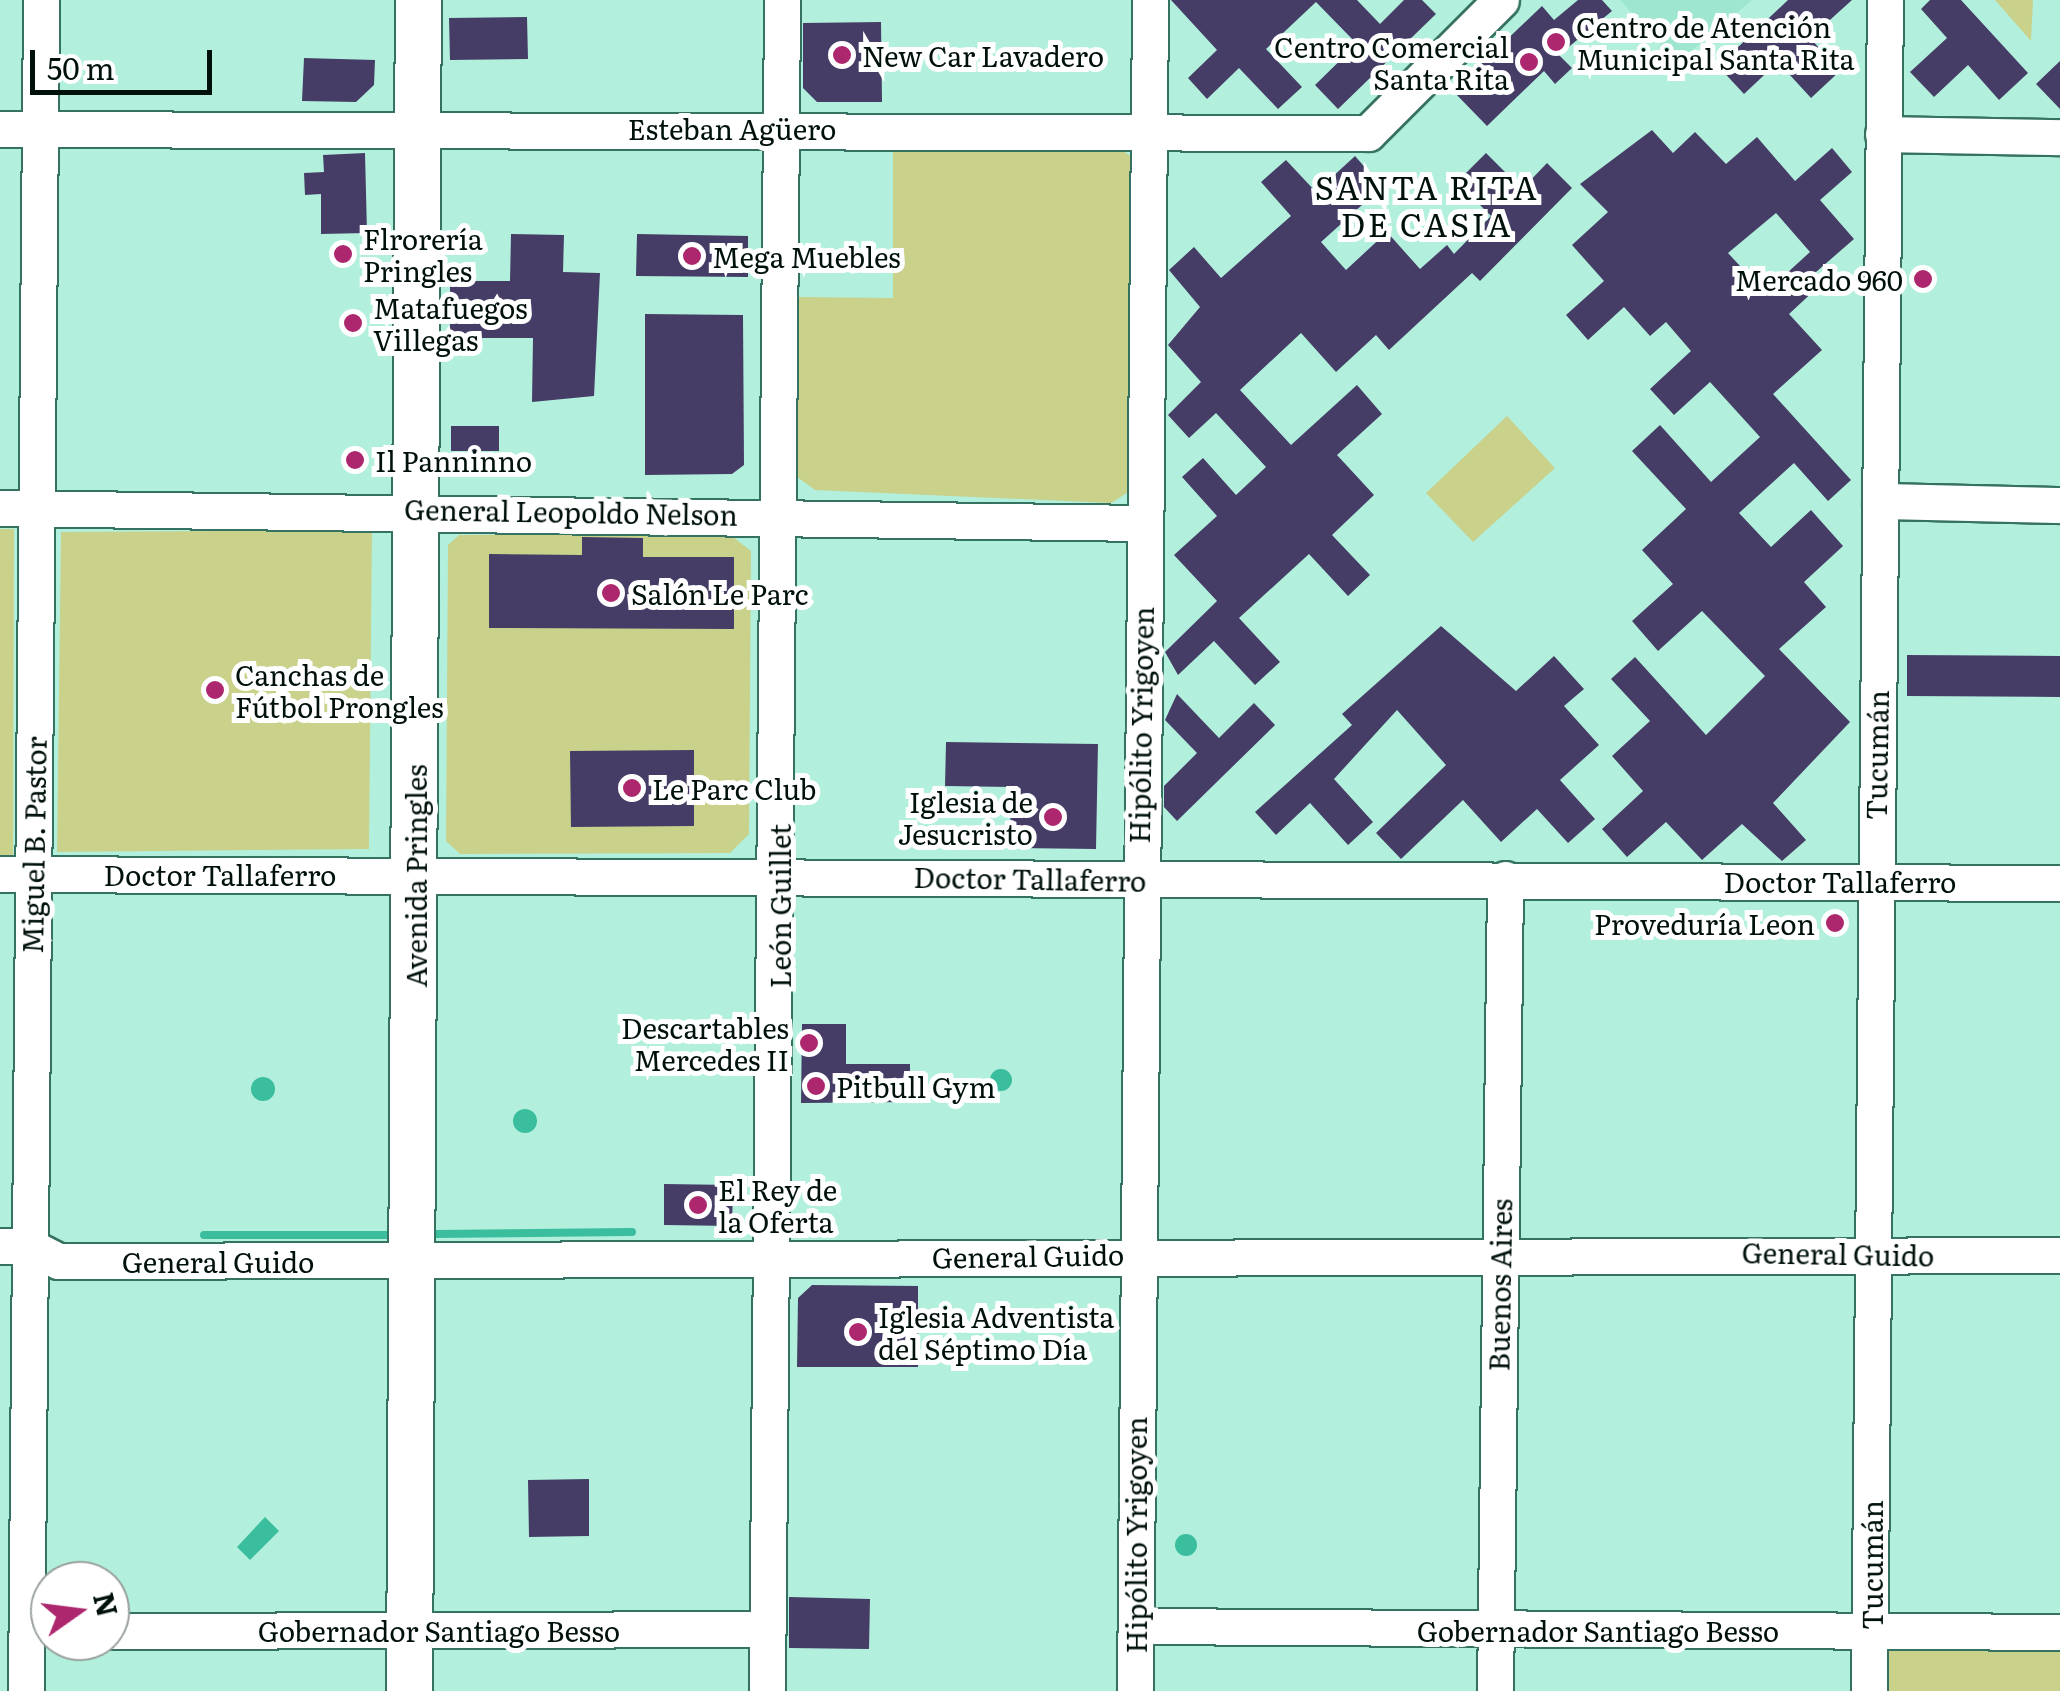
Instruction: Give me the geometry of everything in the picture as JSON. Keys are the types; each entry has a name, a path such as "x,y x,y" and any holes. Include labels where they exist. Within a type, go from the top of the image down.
{"main road":[{"name":"Avenida Pringles","path":"409,1691 418,0"}],"street":[{"name":"Miguel B. Pastor","path":"26,1691 15,1246 16,874 41,508 40,0"},
{"name":"León Guillet","path":"767,1691 777,1258 782,0"},
{"name":"Hipólito Yrigoyen","path":"1135,1691 1134,1253 1150,0"},
{"name":"Esteban Agüero","path":"0,129 781,128 1368,134 1501,0"},
{"name":"Tucumán","path":"1869,1691 1885,0"},
{"path":"1883,134 2060,136"},
{"path":"1880,501 2060,506"},
{"name":"General Leopoldo Nelson","path":"0,508 782,514 1143,523"},
{"name":"Doctor Tallaferro","path":"16,874 780,872 1138,882 2060,882"},
{"name":"Buenos Aires","path":"1495,1691 1505,879"},
{"name":"General Guido","path":"15,1246 58,1262 1499,1250 2060,1255"},
{"name":"Gobernador Santiago Besso","path":"1136,1626 2060,1632"},
{"name":"Gobernador Santiago Besso","path":"130,1631 767,1629"}],"shaded area":[{"path":"1620,0 1752,0 1677,63"},
{"path":"1995,0 2033,0 2031,41"},
{"path":"893,148 1122,150 1134,159 1133,489 1111,503 815,490 797,477 799,297 893,298"},
{"path":"1507,416 1555,468 1473,542 1426,493"},
{"path":"0,529 14,529 13,862 0,862"},
{"name":"Canchas de Fútbol Prongles","path":"372,530 369,849 57,852 61,532"},
{"path":"729,534 751,551 749,834 730,853 460,854 446,841 448,545 459,535"},
{"path":"1001,1069 1009,1072 1009,1088 1001,1091 993,1088 990,1080 993,1072"},
{"path":"263,1077 275,1089 263,1101 251,1089"},
{"path":"525,1109 537,1121 525,1133 513,1121"},
{"path":"265,1517 279,1531 250,1560 237,1547"},
{"path":"1186,1534 1194,1537 1194,1553 1186,1556 1178,1553 1175,1545 1178,1537"},
{"path":"2060,1641 2060,1691 1885,1691 1886,1642"}],"building":[{"path":"1171,0 1357,0 1380,24 1404,0 1422,0 1436,14 1338,109 1315,85 1357,44 1316,2 1266,49 1302,87 1278,109 1239,68 1207,99 1188,78 1217,50"},
{"name":"Centro Comercial Santa Rita","path":"1578,0 1602,0 1612,11 1559,55 1572,68 1555,84 1544,71 1487,126 1453,91 1542,6 1554,20"},
{"path":"1788,0 1852,0 1810,38 1840,71 1811,98 1778,62 1744,94 1718,66"},
{"path":"1930,0 1961,0 2028,73 1999,100 1968,65 1934,97 1910,72 1947,38 1921,9"},
{"path":"527,17 528,59 450,60 449,18"},
{"name":"New Car Lavadero","path":"881,22 882,102 817,102 803,88 803,23"},
{"path":"304,58 375,60 374,85 356,102 302,101"},
{"path":"2060,61 2060,109 2036,84"},
{"path":"1652,130 1673,153 1695,132 1726,164 1757,137 1795,181 1832,148 1852,172 1820,200 1854,239 1808,279 1817,288 1789,314 1822,350 1773,394 1851,480 1828,501 1794,463 1739,513 1771,547 1811,510 1843,546 1804,582 1826,607 1779,649 1850,722 1773,803 1806,840 1782,861 1742,824 1702,860 1666,822 1627,857 1602,829 1643,791 1612,756 1650,721 1611,679 1635,657 1706,735 1765,676 1702,611 1658,651 1632,621 1673,584 1642,550 1686,509 1632,451 1660,425 1711,482 1760,437 1710,382 1674,415 1650,389 1691,351 1666,322 1650,336 1624,307 1588,340 1566,315 1604,281 1572,245 1608,212 1580,184","holes":["1776,213 1810,252 1765,293 1728,253"]},
{"path":"365,153 367,233 321,234 321,194 305,195 304,173 324,172 323,155"},
{"path":"1486,153 1522,189 1547,163 1572,188 1480,281 1472,273 1389,350 1376,335 1336,372 1301,333 1240,390 1291,445 1357,385 1382,414 1337,455 1374,495 1332,535 1370,575 1348,596 1309,554 1239,618 1280,662 1255,685 1214,641 1178,675 1165,652 1217,601 1174,555 1217,516 1182,477 1203,458 1236,495 1266,467 1216,413 1189,438 1168,415 1201,382 1168,345 1200,307 1169,270 1194,247 1221,278 1291,216 1261,182 1286,160 1316,192 1355,156 1382,187 1321,242 1346,270 1387,232 1420,269 1447,245 1454,254 1491,216 1457,182"},
{"path":"511,234 564,235 563,272 600,273 594,396 532,402 533,338 450,338 450,281 510,281"},
{"name":"Mega Muebles","path":"637,234 748,236 748,277 636,276"},
{"path":"645,314 743,315 744,465 732,474 645,475"},
{"path":"451,426 499,426 499,451 451,451"},
{"name":"Salón Le Parc","path":"582,537 643,538 643,557 734,557 734,629 489,628 489,554 582,555"},
{"path":"1441,626 1516,691 1554,656 1584,689 1564,706 1599,745 1560,780 1595,819 1568,843 1537,809 1501,842 1463,800 1401,859 1376,833 1446,765 1397,710 1334,779 1373,822 1348,845 1310,803 1276,835 1255,812 1352,725 1342,714"},
{"path":"1907,655 2060,656 2060,697 1907,696"},
{"path":"1177,694 1219,738 1254,703 1275,725 1177,821 1164,807 1164,786 1197,753 1165,720"},
{"name":"Iglesia de Jesucristo","path":"946,742 1098,744 1096,849 1010,848 1011,787 945,786"},
{"name":"Le Parc Club","path":"694,750 694,826 571,827 570,751"},
{"path":"802,1024 846,1024 846,1064 910,1064 910,1102 801,1103"},
{"name":"El Rey de la Oferta","path":"664,1184 733,1185 732,1226 664,1225"},
{"name":"Iglesia Adventista del Séptimo Día","path":"812,1285 918,1286 918,1367 797,1367 798,1298"},
{"path":"589,1479 589,1536 529,1537 528,1480"},
{"path":"789,1597 870,1599 869,1649 789,1648"}],"waterway":[{"path":"435,1234 632,1232"},
{"path":"204,1235 391,1235"}],"place":[{"name":"Centro de Atención Municipal Santa Rita","path":"1556,42"},
{"name":"New Car Lavadero","path":"842,55"},
{"name":"Centro Comercial Santa Rita","path":"1529,62"},
{"name":"Flrorería Pringles","path":"343,254"},
{"name":"Mega Muebles","path":"692,256"},
{"name":"Mercado 960","path":"1923,279"},
{"name":"Matafuegos Villegas","path":"353,323"},
{"name":"Il Panninno","path":"355,460"},
{"name":"Salón Le Parc","path":"611,593"},
{"name":"Canchas de Fútbol Prongles","path":"215,690"},
{"name":"Le Parc Club","path":"632,788"},
{"name":"Iglesia de Jesucristo","path":"1053,817"},
{"name":"Proveduría Leon","path":"1835,923"},
{"name":"Descartables Mercedes II","path":"809,1043"},
{"name":"Pitbull Gym","path":"816,1086"},
{"name":"El Rey de la Oferta","path":"698,1205"},
{"name":"Iglesia Adventista del Séptimo Día","path":"858,1332"}],"district":[{"name":"SANTA RITA DE CASIA","path":"1427,206"}]}
